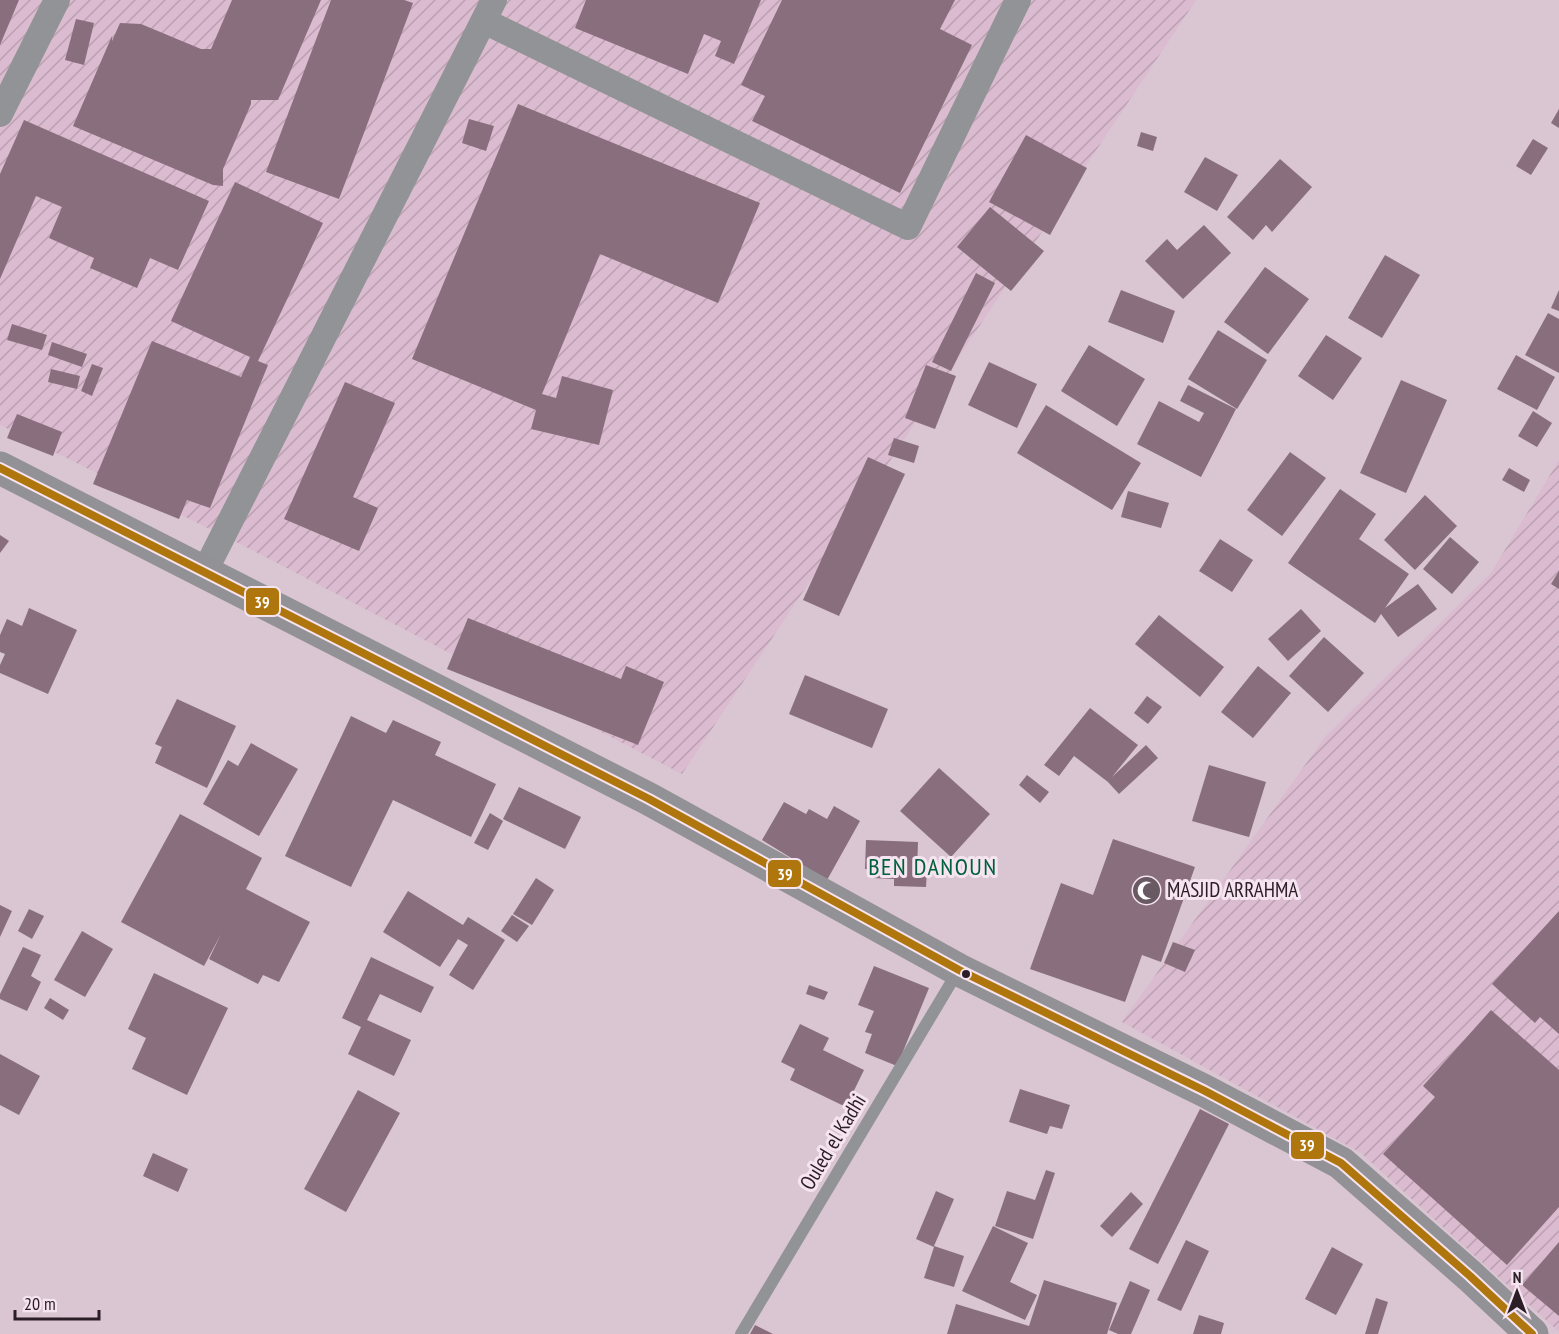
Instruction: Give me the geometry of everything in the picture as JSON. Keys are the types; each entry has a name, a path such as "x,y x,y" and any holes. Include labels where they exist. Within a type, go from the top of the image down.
{"main road":[{"path":"0,468 650,799 959,970 1205,1091 1341,1163 1470,1276 1532,1334"}],"street":[{"path":"0,114 57,0"},
{"path":"205,571 489,10 908,227 1018,0"}],"lane":[{"name":"Ouled el Kadhi","path":"741,1334 959,970"}],"shaded area":[{"path":"0,0 1196,0 682,774 252,550 0,425"},
{"path":"1559,460 1559,1332 1361,1153 1122,1022 1325,737 1491,573"}],"building":[{"path":"0,0 19,0 0,45"},
{"path":"232,0 321,0 278,100 251,100 223,169 223,186 213,185 73,126 112,36 112,41 120,23 141,24 201,49 211,49"},
{"path":"331,0 404,0 413,3 339,199 266,172"},
{"path":"586,0 761,0 734,64 715,56 721,41 704,34 688,74 575,28"},
{"path":"782,0 955,0 940,29 972,45 900,193 752,121 765,96 741,85"},
{"path":"76,19 94,23 84,65 65,60"},
{"path":"518,104 760,203 718,303 600,254 542,394 556,398 562,376 613,390 599,445 531,429 536,410 412,359"},
{"path":"1559,109 1559,128 1551,123"},
{"path":"469,119 494,126 486,151 462,143"},
{"path":"24,120 209,201 178,270 150,258 137,288 90,268 94,258 49,238 62,207 36,196 0,279 0,174"},
{"path":"1141,132 1157,137 1153,151 1137,146"},
{"path":"1026,135 1087,168 1050,235 989,202"},
{"path":"1533,139 1548,148 1531,175 1516,166"},
{"path":"1205,157 1238,175 1217,211 1184,192"},
{"path":"1280,159 1312,187 1272,232 1266,225 1253,240 1227,217"},
{"path":"235,182 323,223 258,361 268,365 210,508 187,500 179,519 93,484 152,341 241,377 250,357 171,321"},
{"path":"990,207 1044,251 1011,291 957,247"},
{"path":"1204,225 1231,253 1183,299 1145,261 1167,239 1177,250"},
{"path":"1385,255 1420,275 1382,338 1348,318"},
{"path":"1265,267 1309,299 1268,354 1224,322"},
{"path":"976,273 995,283 951,371 932,362"},
{"path":"1121,290 1175,311 1163,343 1108,322"},
{"path":"1559,290 1559,311 1551,308"},
{"path":"1548,313 1559,319 1559,373 1525,355"},
{"path":"12,324 47,335 42,350 7,340"},
{"path":"1218,330 1267,360 1237,409 1188,379"},
{"path":"1326,335 1362,358 1333,400 1298,376"},
{"path":"52,342 87,354 82,367 48,355"},
{"path":"1089,345 1145,379 1117,426 1061,391"},
{"path":"1516,355 1555,377 1537,410 1497,389"},
{"path":"989,362 1037,384 1017,428 968,405"},
{"path":"92,364 103,368 92,396 81,391"},
{"path":"926,365 956,376 935,429 905,418"},
{"path":"51,369 80,376 77,389 48,382"},
{"path":"1401,380 1447,400 1406,493 1360,473"},
{"path":"345,382 395,403 353,497 378,508 359,551 284,519"},
{"path":"1188,385 1236,409 1201,477 1137,444 1159,401 1199,422 1204,413 1180,401"},
{"path":"1046,405 1141,463 1112,510 1017,453"},
{"path":"1533,411 1552,423 1537,447 1518,436"},
{"path":"17,414 62,432 53,456 7,438"},
{"path":"894,438 919,446 914,463 888,455"},
{"path":"1290,452 1326,478 1282,536 1247,510"},
{"path":"868,457 905,474 839,616 803,600"},
{"path":"1509,468 1530,480 1524,492 1502,480"},
{"path":"1340,489 1376,514 1359,539 1409,574 1385,608 1418,584 1437,609 1398,637 1381,614 1375,623 1288,563"},
{"path":"1128,491 1169,503 1161,528 1121,517"},
{"path":"1425,495 1457,526 1415,570 1384,540"},
{"path":"0,535 9,541 0,553"},
{"path":"1450,537 1479,562 1452,594 1423,569"},
{"path":"1220,539 1253,560 1232,592 1199,571"},
{"path":"1559,571 1559,589 1551,584"},
{"path":"29,608 77,630 48,694 0,673 0,665 5,654 0,652 0,635 7,619 22,626"},
{"path":"1301,609 1321,631 1288,661 1268,639"},
{"path":"1159,615 1224,667 1200,697 1135,644"},
{"path":"468,618 621,679 626,666 664,682 638,745 447,669"},
{"path":"1324,637 1364,673 1328,712 1289,676"},
{"path":"1258,666 1291,693 1253,738 1221,712"},
{"path":"805,675 888,709 872,748 789,714"},
{"path":"1147,696 1162,707 1148,724 1134,713"},
{"path":"177,699 236,726 207,788 155,763 162,747 155,744"},
{"path":"1090,708 1138,745 1112,777 1146,745 1158,758 1119,794 1108,782 1074,756 1059,776 1044,765"},
{"path":"351,716 386,733 393,720 441,742 435,755 496,784 471,837 393,800 351,887 285,856"},
{"path":"251,743 298,769 259,836 203,804 228,760 238,766"},
{"path":"1209,765 1266,782 1249,837 1192,821"},
{"path":"939,768 990,814 951,857 900,811"},
{"path":"1027,775 1049,792 1040,803 1019,785"},
{"path":"519,787 581,817 565,849 503,819"},
{"path":"784,802 806,814 809,809 827,819 834,806 860,821 827,880 762,840"},
{"path":"490,813 503,821 488,850 474,843"},
{"path":"180,814 262,858 246,889 310,922 279,982 263,975 258,984 209,959 221,934 204,966 121,922"},
{"path":"1113,839 1195,867 1161,962 1142,955 1125,1002 1030,969 1061,883 1093,895"},
{"path":"866,840 918,842 917,870 927,870 926,887 894,886 894,879 873,878 873,870 865,869"},
{"path":"536,878 554,890 532,925 513,914"},
{"path":"408,891 463,925 468,917 505,940 473,990 449,975 468,945 458,939 440,967 383,932"},
{"path":"0,905 12,911 0,937"},
{"path":"29,909 44,916 32,939 18,931"},
{"path":"1559,911 1559,1034 1540,1017 1535,1023 1492,984"},
{"path":"512,915 529,926 517,942 501,931"},
{"path":"82,931 113,949 85,997 54,980"},
{"path":"1173,942 1195,950 1185,972 1164,963"},
{"path":"23,947 41,955 31,976 41,982 27,1011 0,999 0,994"},
{"path":"371,957 434,987 421,1013 380,994 367,1020 411,1040 394,1076 348,1054 361,1027 342,1018"},
{"path":"874,966 929,988 897,1066 865,1053 872,1034 865,1032 874,1011 858,1005"},
{"path":"154,973 228,1008 187,1095 132,1069 146,1038 128,1029"},
{"path":"809,985 828,992 824,1000 806,994"},
{"path":"50,998 69,1010 63,1020 44,1008"},
{"path":"1491,1010 1559,1070 1559,1207 1507,1265 1383,1154 1435,1097 1423,1086"},
{"path":"800,1024 829,1038 823,1050 864,1070 846,1107 790,1080 795,1069 781,1062"},
{"path":"0,1054 40,1076 19,1115 0,1105"},
{"path":"1020,1089 1070,1105 1062,1129 1050,1126 1047,1134 1009,1122"},
{"path":"358,1090 400,1113 346,1212 304,1189"},
{"path":"1200,1109 1229,1124 1158,1264 1129,1249"},
{"path":"153,1153 188,1169 178,1192 143,1176"},
{"path":"1046,1170 1055,1173 1033,1239 995,1226 1007,1191 1035,1200"},
{"path":"936,1191 954,1199 934,1246 964,1256 954,1287 924,1278 934,1247 916,1239"},
{"path":"1131,1192 1143,1204 1112,1237 1100,1226"},
{"path":"993,1226 1028,1243 1010,1282 1037,1295 1025,1320 962,1291"},
{"path":"1186,1240 1209,1251 1181,1311 1157,1300"},
{"path":"1559,1242 1559,1316 1522,1285"},
{"path":"1332,1247 1363,1264 1336,1315 1305,1299"},
{"path":"1044,1280 1117,1303 1107,1334 947,1334 956,1304 1029,1326"},
{"path":"1130,1281 1150,1290 1131,1334 1118,1334 1109,1330"},
{"path":"1376,1298 1388,1302 1378,1334 1365,1334"},
{"path":"1199,1315 1224,1323 1221,1334 1193,1334"},
{"path":"755,1325 773,1334 750,1334"}],"transit line":[{"name":"39","path":"0,468 649,799 959,970 1205,1091 1341,1163 1470,1276 1532,1334"}],"place":[{"name":"MASJID ARRAHMA","path":"1146,890"}],"district":[{"name":"BEN DANOUN","path":"933,867"}]}
